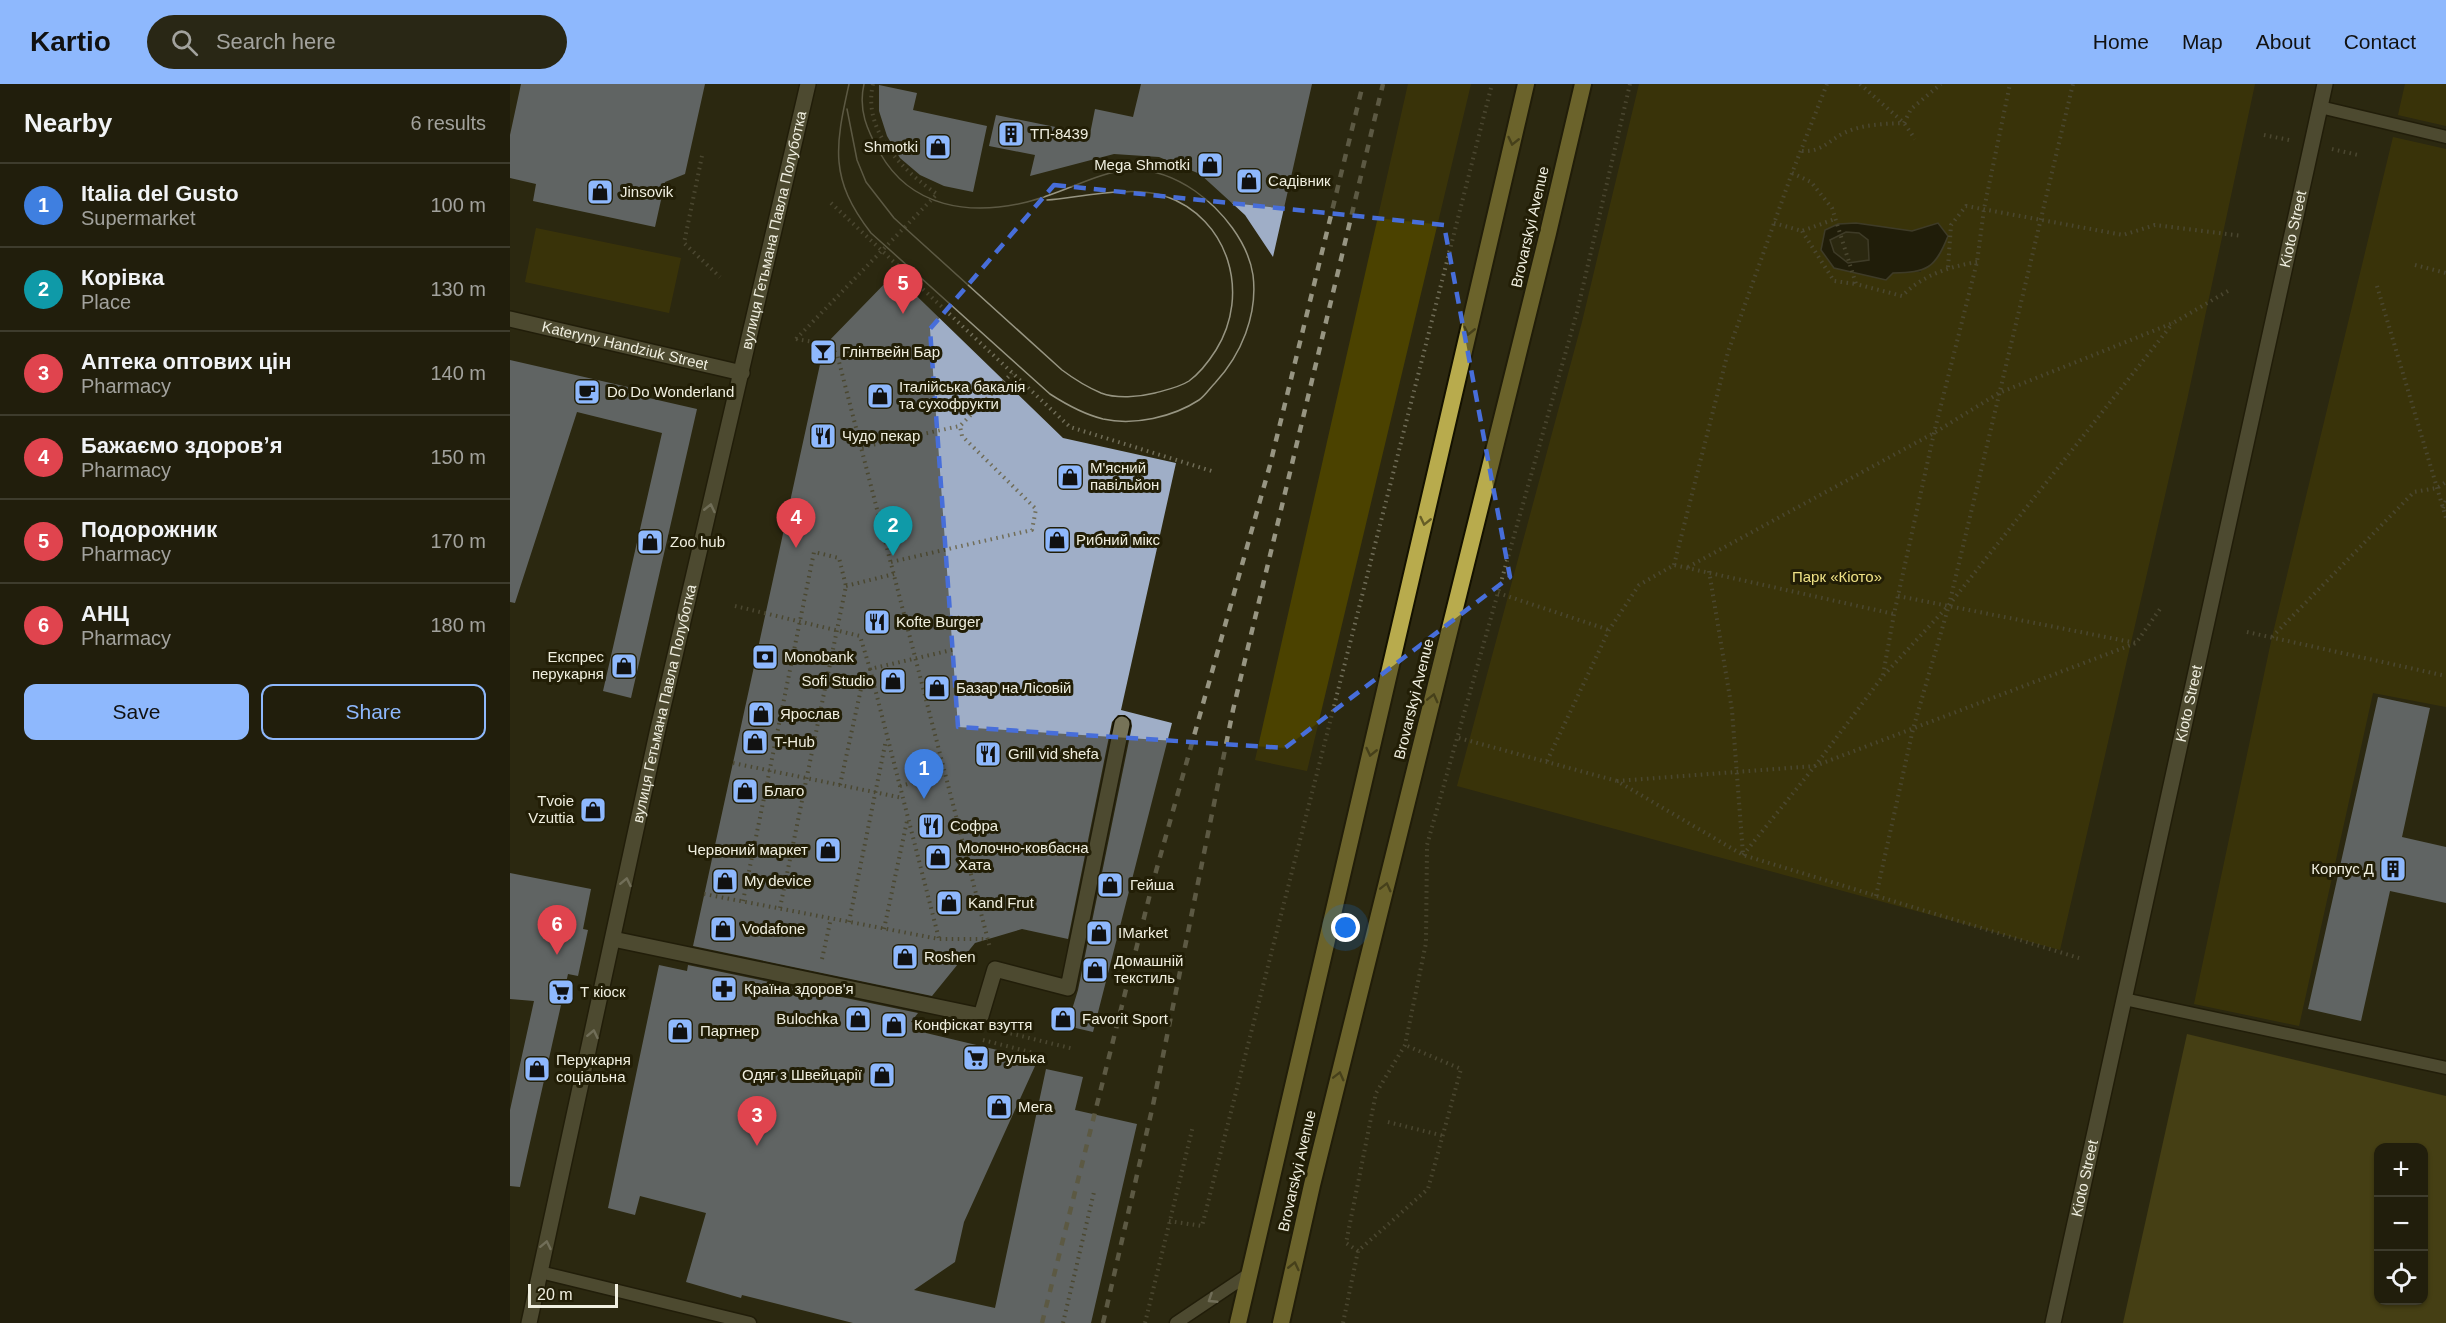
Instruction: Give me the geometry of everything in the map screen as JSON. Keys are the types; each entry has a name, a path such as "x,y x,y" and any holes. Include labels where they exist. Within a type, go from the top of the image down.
{"highway":[{"name":"Brovarskyi Avenue","path":"1238,1323 1526,84"},
{"name":"Brovarskyi Avenue","path":"1281,1323 1315,1173 1548,233 1582,84"}],"street":[{"name":"вулиця Гетьмана Павла Полуботка","path":"529,1323 657,733 808,84"},
{"name":"Kioto Street","path":"2052,1323 2325,84"},
{"name":"Kateryny Handziuk Street","path":"510,319 742,373"},
{"path":"613,939 981,1016 995,969 1068,987 1122,724"}],"lane":[{"path":"2320,107 2446,137"},
{"path":"2124,999 2446,1068"},
{"path":"540,1272 712,1319 750,1323"},
{"path":"1176,1323 1249,1274"}],"path":[{"path":"704,894 939,939 988,939 837,354 825,344 796,339 937,194 915,178 885,145 875,122 873,84"},
{"path":"1169,1221 1202,1226 1492,84"},
{"path":"1358,1251 1346,1243 1376,1094 1405,1045 1426,943 1427,845 1459,738 1577,312 1630,84"},
{"path":"1674,565 1728,352 1773,222 1827,84"},
{"path":"1860,84 1904,123 1915,139"},
{"path":"1904,123 1911,109 1941,84"},
{"path":"1883,676 1894,614 1934,433 1977,262 1984,209 2010,84"},
{"path":"1876,896 1913,729 1948,605 2073,84"},
{"path":"1802,151 1814,152 1843,134 1872,124 1904,123"},
{"path":"702,156 684,243 720,277"},
{"path":"1792,173 1811,182 1823,193 1837,221 1842,244 1855,274 1856,284"},
{"path":"831,203 1070,427 1215,472"},
{"path":"1948,267 1951,225 1966,206 2123,235 2155,225 2242,236"},
{"path":"1773,222 1802,231 1837,221"},
{"path":"1802,231 1834,281 1856,284 1902,296 1914,284 1948,267 1977,262"},
{"path":"2415,265 2446,273"},
{"path":"2377,286 2446,518"},
{"path":"1688,567 1934,433 1999,393 2173,323 2228,291"},
{"path":"1743,855 1815,766 1883,676 1948,605 2173,323"},
{"path":"862,447 960,426 1012,373"},
{"path":"891,562 1032,530 1036,509 962,436 960,426"},
{"path":"2272,637 2414,492 2437,488 2446,482"},
{"path":"2443,508 2446,500"},
{"path":"743,901 813,552 839,558 846,586 780,908"},
{"path":"1547,761 1609,630 1639,585 1674,565 1894,614"},
{"path":"1709,571 1732,710 1743,855"},
{"path":"846,586 894,574"},
{"path":"1498,593 1609,630"},
{"path":"1898,596 2136,643"},
{"path":"735,606 860,636 939,939"},
{"path":"1617,781 1815,766 2136,643 2160,609"},
{"path":"2247,632 2446,676"},
{"path":"840,785 864,675 870,669 956,649"},
{"path":"849,922 887,737"},
{"path":"1459,738 1617,781 1743,855 2079,958"},
{"path":"732,764 903,798"},
{"path":"900,786 945,774"},
{"path":"885,929 908,817"},
{"path":"822,960 831,918"},
{"path":"981,1016 976,1038 1034,1053"},
{"path":"1009,1033 1074,1048"},
{"path":"1343,1323 1358,1251 1428,1189 1461,1069 1405,1045"},
{"path":"1388,1122 1444,1136"},
{"path":"1145,1323 1193,1126"},
{"path":"1063,1323 1094,1192"}],"highlighted area":[{"path":"1054,185 1444,225 1510,577 1285,748 958,727 930,329"}],"green space":[{"path":"1408,84 1471,84 1307,771 1255,760"},
{"name":"Парк «Кіото»","path":"1639,84 2255,84 2187,400 2060,950 1457,786 1582,322","holes":["1889,229 1913,231 1921,272 1834,268 1825,231"]},
{"path":"2405,84 2446,84 2446,126 2398,115"},
{"path":"2393,137 2446,149 2446,707 2373,693 2299,1026 2194,1004 2272,637"},
{"path":"536,228 681,258 669,313 525,282"}],"shaded area":[{"path":"1856,223 1912,231 1938,223 1948,236 1934,262 1922,270 1893,273 1886,280 1834,268 1821,250 1825,230 1838,224","holes":["1846,232 1859,233 1868,240 1869,260 1848,263 1834,252 1830,240"]},
{"path":"2187,1034 2446,1096 2446,1323 2123,1323"}],"building":[{"path":"521,84 705,84 685,174 665,182 655,227 533,201 536,184 510,178 510,135"},
{"path":"1141,84 1312,84 1273,257 1245,215 1200,174 1159,157 1114,154 1030,176 1035,155 989,146 996,115 1090,134 1095,109 1133,117"},
{"name":"Shmotki","path":"879,85 917,93 913,110 987,126 973,192 944,186 920,175 900,158 887,136 879,111"},
{"name":"Базар на Лісовій","path":"894,274 1063,438 1176,463 1121,710 1172,723 1093,1032 1067,1026 1078,990 1132,726 1131,720 1125,715 1118,715 1112,722 1068,939 1022,929 975,943 932,996 693,946 824,346"},
{"path":"510,360 628,387 627,393 697,409 631,698 603,691 662,433 577,412 515,603 510,602"},
{"name":"Корпус Д","path":"2378,697 2430,708 2402,837 2446,847 2446,903 2390,891 2361,1021 2308,1009"},
{"path":"510,873 591,889 583,929 588,930 578,976 568,974 520,1187 510,1186 510,1110 534,1001 510,999"},
{"path":"659,965 687,971 688,965 918,1013 911,1022 927,1026 926,1033 1010,1053 1008,1061 1035,1066 964,1222 955,1262 914,1290 995,1308 1046,1069 1083,1077 1075,1110 1137,1124 1091,1323 853,1323 742,1295 741,1298 686,1282 706,1213 640,1196 635,1215 608,1208"}],"tram line":[{"path":"849,84 841,126 839,162 842,179 857,214 871,233 1050,394 1089,415 1115,421 1140,421 1153,419 1189,406 1199,400 1224,372 1246,334 1253,305 1253,275 1240,239 1224,217 1205,199 1171,178 1149,171 1129,170 1110,173 1050,195 1006,206 984,208 944,203 908,186 880,153 865,120 862,103 864,84"},
{"path":"847,109 857,160 866,182 894,218 1062,370 1096,391 1121,397 1155,393 1181,385 1193,378 1216,350 1226,328 1232,305 1232,282 1228,260 1205,221 1187,207 1165,196 1152,193 1106,193 1047,200"}],"railway":[{"path":"1042,1323 1153,882 1270,465 1363,84"},
{"path":"1103,1323 1153,1105 1233,710 1383,84"}],"place":[{"name":"ТП-8439","path":"1011,134"},
{"name":"Shmotki","path":"938,147"},
{"name":"Mega Shmotki","path":"1210,165"},
{"name":"Садівник","path":"1249,181"},
{"name":"Jinsovik","path":"600,192"},
{"name":"Подорожник","path":"903,314"},
{"name":"Глінтвейн Бар","path":"823,352"},
{"name":"Do Do Wonderland","path":"587,392"},
{"name":"Італійська бакалія та сухофрукти","path":"880,396"},
{"name":"Чудо пекар","path":"823,436"},
{"name":"М'ясний павільйон","path":"1070,477"},
{"name":"Рибний мікс","path":"1057,540"},
{"name":"Zoo hub","path":"650,542"},
{"name":"Бажаємо здоровʼя","path":"796,548"},
{"name":"Корівка","path":"893,556"},
{"name":"Kofte Burger","path":"877,622"},
{"name":"Monobank","path":"765,657"},
{"name":"Експрес перукарня","path":"624,666"},
{"name":"Sofi Studio","path":"893,681"},
{"name":"Базар на Лісовій","path":"937,688"},
{"name":"Ярослав","path":"761,714"},
{"name":"T-Hub","path":"755,742"},
{"name":"Grill vid shefa","path":"988,754"},
{"name":"Благо","path":"745,791"},
{"name":"Italia del Gusto","path":"924,799"},
{"name":"Tvoie Vzuttia","path":"593,810"},
{"name":"Софра","path":"931,826"},
{"name":"Червоний маркет","path":"828,850"},
{"name":"Молочно-ковбасна Хата","path":"938,857"},
{"name":"Корпус Д","path":"2393,869"},
{"name":"My device","path":"725,881"},
{"name":"Гейша","path":"1110,885"},
{"name":"Kand Frut","path":"949,903"},
{"name":"Vodafone","path":"723,929"},
{"name":"IMarket","path":"1099,933"},
{"name":"АНЦ","path":"557,955"},
{"name":"Roshen","path":"905,957"},
{"name":"Домашній текстиль","path":"1095,970"},
{"name":"Країна здоров'я","path":"724,989"},
{"name":"Т кіоск","path":"561,992"},
{"name":"Bulochka","path":"858,1019"},
{"name":"Favorit Sport","path":"1063,1019"},
{"name":"Конфіскат взуття","path":"894,1025"},
{"name":"Партнер","path":"680,1031"},
{"name":"Рулька","path":"976,1058"},
{"name":"Перукарня соціальна","path":"537,1069"},
{"name":"Одяг з Швейцарії","path":"882,1075"},
{"name":"Мега","path":"999,1107"},
{"name":"Аптека оптових цін","path":"757,1146"}]}
